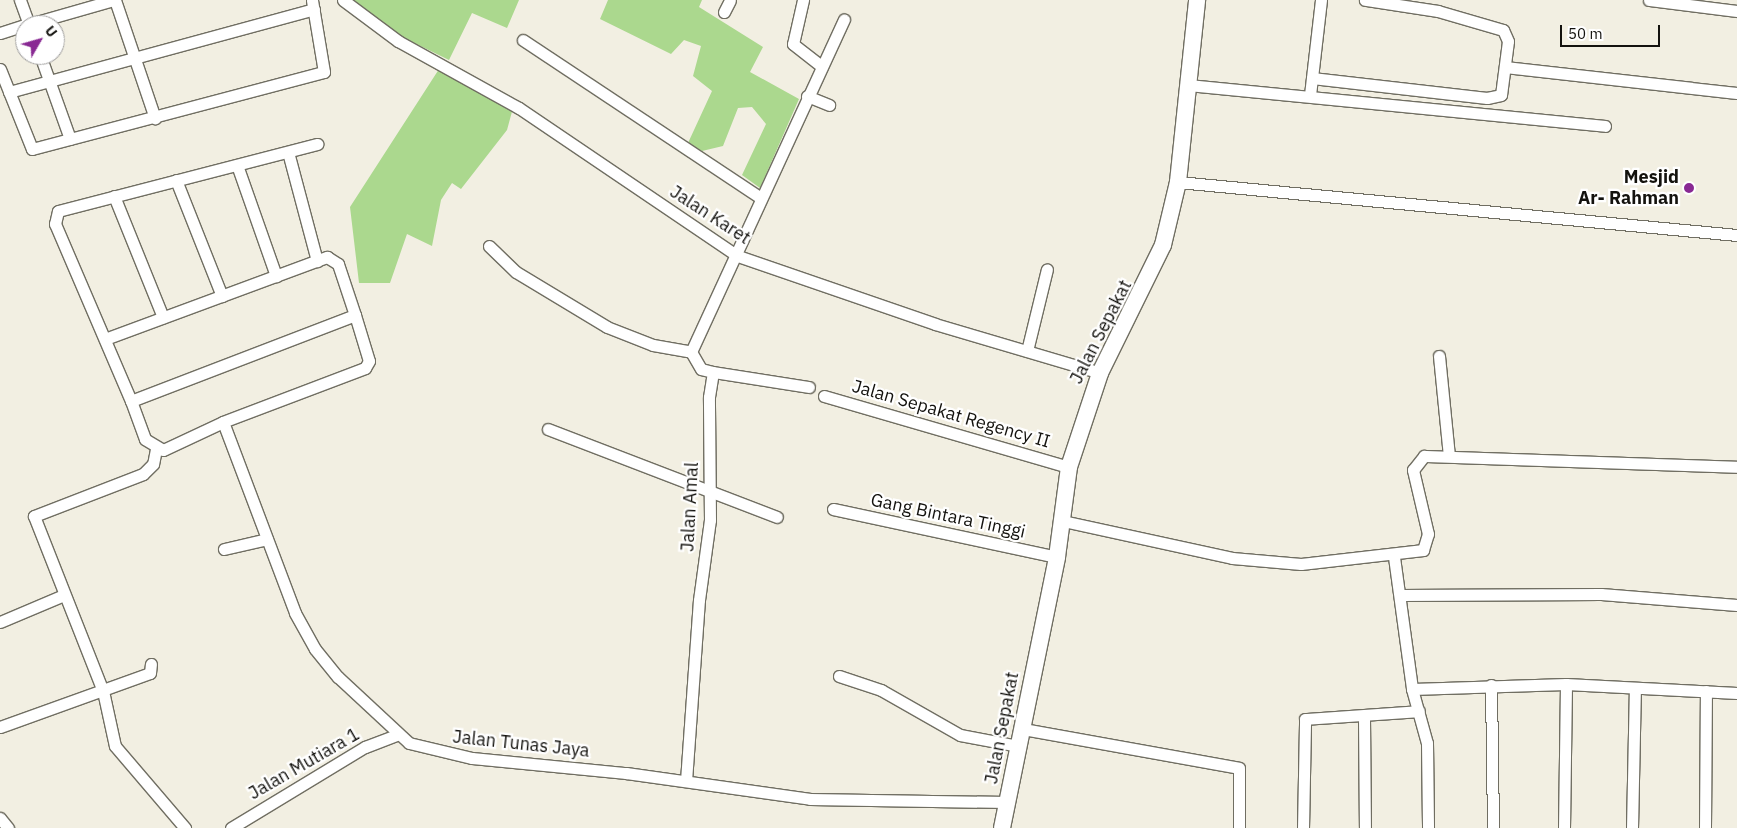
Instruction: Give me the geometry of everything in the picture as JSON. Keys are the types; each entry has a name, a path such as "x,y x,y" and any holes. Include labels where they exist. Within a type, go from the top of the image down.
{"main road":[{"name":"Jalan Sepakat","path":"1002,828 1057,557 1069,467 1100,373 1153,274 1178,182 1197,0"}],"street":[{"path":"20,0 24,15"},
{"path":"62,15 114,0 155,118"},
{"name":"Jalan Karet","path":"343,0 398,41 518,108 738,256 834,291 1100,373"},
{"path":"724,12 730,0"},
{"path":"803,0 793,44 821,66"},
{"path":"1310,95 1321,0"},
{"path":"1312,78 1493,98 1502,93 1508,41 1497,26 1365,0"},
{"path":"1649,0 1737,11"},
{"path":"0,69 32,149 324,72 313,4 135,58 10,92"},
{"path":"691,352 738,256 758,196 844,19"},
{"path":"0,32 15,28"},
{"path":"523,40 758,196"},
{"path":"44,65 70,140"},
{"path":"1505,67 1737,93"},
{"path":"1188,85 1310,95 1605,126"},
{"path":"806,96 829,105"},
{"path":"105,339 327,257 336,261 355,315 369,361 365,368 223,422 163,450 156,449 145,439 131,401 54,219 61,208 318,144"},
{"path":"288,152 317,261"},
{"path":"237,165 276,276"},
{"path":"176,180 222,296"},
{"path":"1178,182 1737,235"},
{"path":"114,196 163,318"},
{"path":"489,246 516,272 607,327 653,345 691,352 701,369 809,387"},
{"path":"1027,351 1047,269"},
{"path":"131,401 355,315"},
{"path":"1439,356 1449,456"},
{"name":"Jalan Amal","path":"686,781 710,492 713,372"},
{"name":"Jalan Sepakat Regency II","path":"824,396 1069,467"},
{"name":"Jalan Tunas Jaya","path":"223,422 267,539 314,649 397,735 443,754 686,781 810,799 1008,802"},
{"path":"548,429 777,517"},
{"path":"156,449 153,464 143,474 34,516 103,691 119,754 184,828"},
{"path":"1062,521 1264,563 1394,556 1417,552 1428,541 1414,487 1416,462 1424,456 1737,467"},
{"name":"Gang Bintara Tinggi","path":"832,509 1057,557"},
{"path":"224,549 267,539"},
{"path":"1394,556 1412,689 1427,744 1428,828"},
{"path":"1400,595 1601,594 1737,605"},
{"path":"0,622 64,595"},
{"path":"0,727 150,673 151,664"},
{"path":"839,676 894,697 960,735 1019,746"},
{"path":"1412,689 1566,684 1737,694"},
{"path":"1564,828 1566,684"},
{"path":"1490,685 1492,828"},
{"path":"1632,828 1635,688"},
{"path":"1705,828 1706,691"},
{"path":"1303,828 1304,721 1311,717 1364,718 1419,711"},
{"path":"1364,718 1365,828"},
{"path":"1022,729 1239,768 1239,828"},
{"name":"Jalan Mutiara 1","path":"231,828 366,747 397,735"},
{"path":"0,818 8,828"}],"green space":[{"path":"353,0 519,0 507,28 472,13 449,60 392,32"},
{"path":"608,0 702,0 699,7 763,47 750,72 799,99 760,188 742,175 766,124 752,107 738,108 723,146 702,151 688,143 712,91 693,76 701,46 684,40 671,54 600,19"},
{"path":"441,66 513,108 507,130 461,189 452,183 441,200 432,246 407,234 390,283 359,283 350,207"}],"place":[{"name":"Mesjid Ar- Rahman","path":"1689,188"}]}
